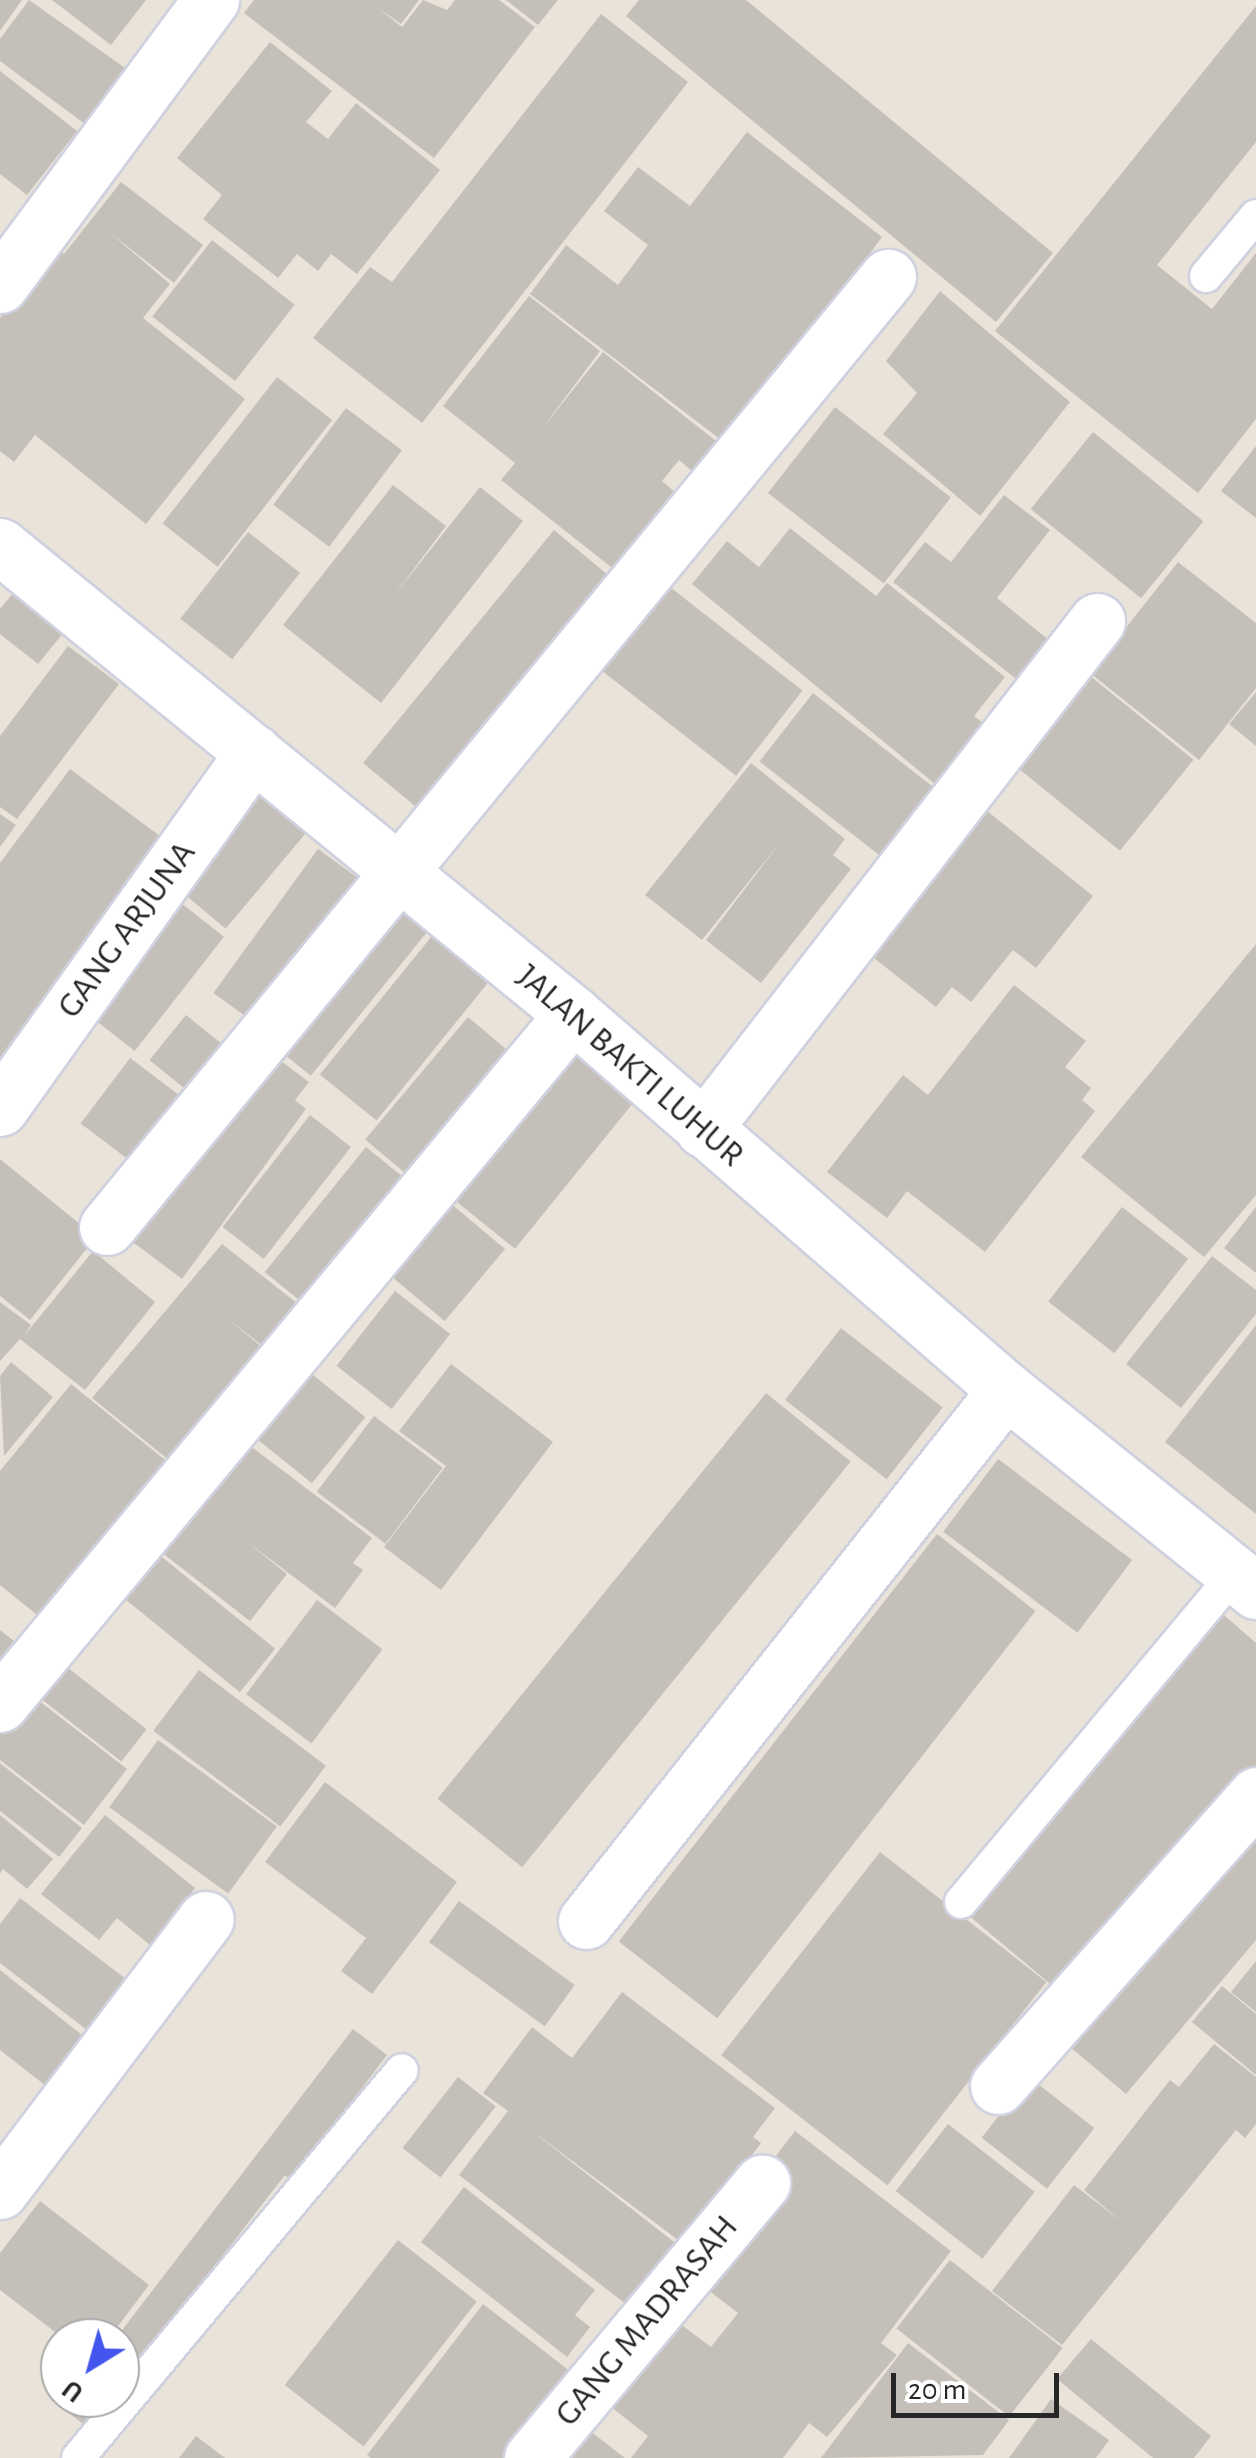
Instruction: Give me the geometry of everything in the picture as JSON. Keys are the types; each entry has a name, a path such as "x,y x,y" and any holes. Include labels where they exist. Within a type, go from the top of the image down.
{"street":[{"path":"0,286 211,0"},
{"path":"107,1227 888,277"},
{"name":"JALAN BAKTI LUHUR","path":"0,546 574,1014 1006,1390 1245,1583"},
{"path":"703,1129 1097,621"},
{"name":"GANG ARJUNA","path":"0,1108 254,752"},
{"path":"0,1704 574,1014"},
{"path":"586,1920 1006,1390"},
{"path":"998,2086 1256,1795"},
{"path":"0,2191 206,1919"},
{"name":"GANG MADRASAH","path":"532,2458 762,2184"}],"lane":[{"path":"1206,276 1256,216"},
{"path":"961,1902 1245,1583"},
{"path":"78,2458 402,2070"}],"building":[{"path":"0,0 22,0 0,31"},
{"path":"29,0 135,75 93,130 0,61 0,39"},
{"path":"52,0 146,0 111,45"},
{"path":"254,0 419,0 401,24 378,8 402,27 423,0 447,10 455,0 499,0 535,27 434,158 244,13"},
{"path":"506,0 558,0 538,25"},
{"path":"639,0 746,0 1053,253 996,322 626,16"},
{"path":"1256,6 1256,142 1157,265 1212,309 1256,253 1256,419 1198,493 995,331"},
{"path":"601,14 688,82 422,423 313,338 370,267 392,282"},
{"path":"270,42 332,91 306,122 328,139 356,103 440,170 357,274 331,254 318,271 297,254 278,278 203,219 222,195 177,158"},
{"path":"0,71 77,131 27,195 0,174"},
{"path":"747,132 882,237 729,446 530,294 566,245 618,285 648,245 604,211 638,167 690,206"},
{"path":"121,182 203,245 174,283 109,232 170,284 143,318 245,399 146,524 35,435 14,462 0,451 0,318 56,248 64,254"},
{"path":"212,240 295,305 235,381 152,316"},
{"path":"940,291 1070,402 980,516 883,434 917,393 886,361"},
{"path":"529,296 600,351 541,430 603,352 716,441 692,471 679,460 662,481 677,494 616,571 501,480 515,463 443,406"},
{"path":"277,377 332,420 218,567 162,524"},
{"path":"835,407 951,498 884,583 768,493"},
{"path":"346,408 402,450 329,547 273,505"},
{"path":"1093,432 1203,521 1141,598 1031,509"},
{"path":"1256,446 1256,518 1221,491"},
{"path":"393,485 446,526 393,597 480,487 523,521 381,703 283,625"},
{"path":"1004,495 1050,530 997,598 1060,649 1029,689 893,582 925,542 951,562"},
{"path":"790,528 876,596 887,583 1005,677 974,716 995,733 946,793 692,584 727,541 759,567"},
{"path":"554,530 614,580 457,772 449,766 415,806 363,763"},
{"path":"248,532 300,573 232,659 180,619"},
{"path":"1178,562 1256,623 1256,688 1199,760 1090,673"},
{"path":"652,573 803,691 736,776 586,658"},
{"path":"23,581 73,621 38,664 0,634 0,609"},
{"path":"68,646 119,684 17,819 0,807 0,736"},
{"path":"1084,671 1194,760 1120,851 1010,762"},
{"path":"1256,692 1256,746 1229,724"},
{"path":"813,693 941,793 887,861 759,762"},
{"path":"751,763 845,839 833,855 851,869 761,983 706,940 782,840 702,940 645,895"},
{"path":"70,769 176,848 0,1083 0,863"},
{"path":"257,784 310,828 226,929 173,884"},
{"path":"976,802 1093,896 1036,968 1013,950 971,1002 952,987 936,1007 860,947"},
{"path":"0,814 16,825 0,847"},
{"path":"318,849 364,883 259,1027 213,993"},
{"path":"394,887 436,921 311,1076 269,1042"},
{"path":"172,896 224,937 135,1051 83,1010"},
{"path":"440,926 497,972 377,1120 320,1074"},
{"path":"1256,944 1256,1195 1204,1257 1081,1157"},
{"path":"1014,985 1086,1041 1065,1067 1091,1088 1082,1100 1095,1111 985,1252 907,1191 887,1218 827,1172 903,1075 928,1095"},
{"path":"186,1015 231,1052 195,1097 149,1060"},
{"path":"468,1017 524,1064 421,1186 365,1140"},
{"path":"265,1049 309,1082 295,1100 306,1109 182,1279 118,1231"},
{"path":"571,1051 634,1102 515,1249 452,1198"},
{"path":"130,1058 191,1104 141,1169 81,1123"},
{"path":"310,1115 351,1147 264,1259 223,1227"},
{"path":"366,1147 419,1190 318,1315 265,1272"},
{"path":"0,1159 96,1237 30,1320 0,1296"},
{"path":"443,1197 505,1249 445,1321 383,1269"},
{"path":"1122,1207 1188,1259 1114,1353 1048,1302"},
{"path":"1256,1207 1256,1273 1224,1248"},
{"path":"222,1244 312,1315 278,1358 227,1318 276,1359 185,1473 92,1398"},
{"path":"93,1251 155,1302 85,1390 20,1339 0,1361 0,1302 31,1325 24,1336"},
{"path":"1212,1256 1256,1290 1256,1314 1181,1408 1126,1364"},
{"path":"395,1291 450,1334 392,1409 337,1366"},
{"path":"1256,1325 1256,1514 1165,1442"},
{"path":"841,1328 943,1407 887,1479 785,1400"},
{"path":"11,1362 53,1397 4,1456 0,1376"},
{"path":"451,1364 553,1442 441,1590 384,1547 446,1466 399,1431"},
{"path":"307,1370 365,1417 312,1483 254,1436"},
{"path":"71,1384 185,1476 57,1631 0,1585 0,1471"},
{"path":"766,1393 851,1462 522,1867 437,1799"},
{"path":"374,1416 443,1468 386,1544 317,1492"},
{"path":"245,1442 372,1538 353,1563 363,1570 335,1608 246,1541 287,1574 250,1621 161,1552"},
{"path":"998,1459 1132,1560 1077,1633 943,1532"},
{"path":"937,1534 1036,1611 717,2018 619,1941"},
{"path":"157,1553 275,1649 240,1692 122,1597"},
{"path":"317,1600 382,1649 311,1744 246,1694"},
{"path":"1217,1609 1256,1643 1256,1767 1062,1994 961,1909"},
{"path":"0,1630 14,1641 0,1658"},
{"path":"63,1664 147,1729 121,1762 38,1696"},
{"path":"199,1670 326,1766 280,1826 153,1731"},
{"path":"29,1693 127,1769 84,1825 0,1760 0,1731"},
{"path":"158,1740 277,1826 228,1894 109,1807"},
{"path":"0,1763 82,1828 59,1857 0,1811"},
{"path":"325,1782 457,1882 372,1994 341,1971 366,1938 265,1862"},
{"path":"0,1815 53,1859 27,1889 3,1869 0,1873"},
{"path":"105,1815 195,1888 150,1945 117,1918 99,1940 41,1894"},
{"path":"1256,1823 1256,1940 1126,2094 1069,2046"},
{"path":"880,1852 1046,1982 887,2185 721,2055"},
{"path":"20,1898 139,1989 100,2040 0,1963 0,1924"},
{"path":"459,1901 575,1985 545,2026 429,1942"},
{"path":"1256,1961 1256,2012 1231,1992"},
{"path":"0,1970 97,2047 59,2096 0,2050"},
{"path":"1222,1986 1256,2014 1256,2075 1192,2022"},
{"path":"622,1992 775,2108 753,2137 761,2143 734,2179 697,2254 528,2128 692,2256 644,2318 459,2175 508,2111 483,2093 532,2027 572,2058"},
{"path":"353,2029 387,2055 291,2181 285,2175 140,2362 140,2318 131,2318"},
{"path":"1214,2044 1256,2077 1256,2124 1245,2138 1236,2130 1062,2345 992,2291 1074,2185 1121,2221 1084,2190 1170,2080 1179,2087"},
{"path":"458,2077 496,2107 440,2177 403,2148"},
{"path":"1029,2077 1094,2128 1047,2189 982,2138"},
{"path":"948,2124 1035,2192 982,2259 896,2191"},
{"path":"795,2131 951,2251 881,2343 897,2355 827,2437 809,2423 783,2458 631,2458 648,2436 606,2403 672,2318 711,2347 738,2313 703,2286 790,2174 772,2161"},
{"path":"464,2187 595,2290 575,2315 590,2327 567,2357 421,2242"},
{"path":"40,2201 149,2285 124,2318 40,2320 0,2290 0,2253"},
{"path":"398,2240 477,2302 364,2447 285,2385"},
{"path":"950,2260 1063,2348 1009,2417 896,2329"},
{"path":"483,2304 575,2375 511,2458 371,2458 367,2455"},
{"path":"1091,2339 1211,2436 1194,2458 1153,2458 1057,2379"},
{"path":"908,2343 1009,2420 983,2455 821,2458"},
{"path":"1051,2399 1109,2440 1096,2458 1009,2458"},
{"path":"76,2418 97,2418 89,2429"},
{"path":"585,2427 625,2458 561,2458"},
{"path":"196,2436 225,2458 179,2458"}]}
